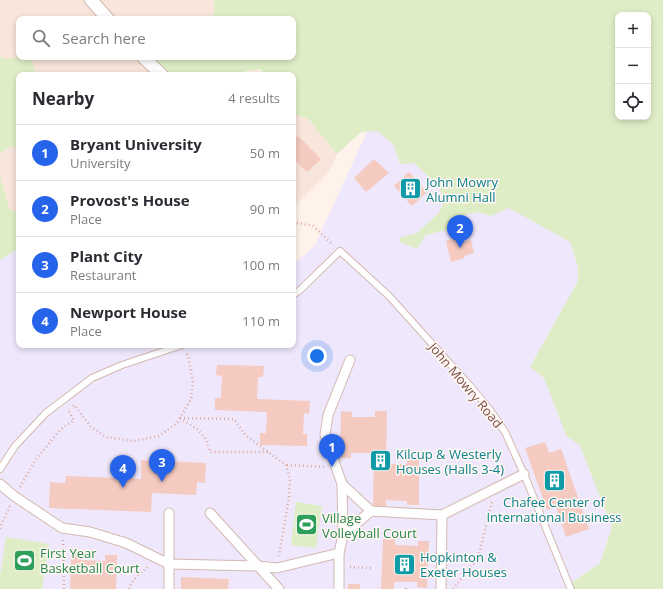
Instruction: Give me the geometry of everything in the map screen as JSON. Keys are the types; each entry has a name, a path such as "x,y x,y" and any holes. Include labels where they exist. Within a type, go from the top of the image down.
{"street":[{"path":"96,2 106,16"},
{"path":"146,60 159,72"},
{"path":"338,589 338,553 343,535 342,484 325,435 328,415 350,360"},
{"path":"342,484 371,512 442,515 524,474"},
{"path":"0,484 14,496 62,528 90,532 126,543 169,564 258,566 277,568 338,553"},
{"path":"343,535 371,512"},
{"path":"210,513 279,589"},
{"path":"169,514 169,589"},
{"path":"441,589 442,515"}],"lane":[{"path":"296,292 340,251"},
{"name":"John Mowry Road","path":"340,251 389,296 490,410 505,432 524,474 571,589"},
{"path":"0,469 15,446 46,413 92,378 122,365 173,348"}],"path":[{"path":"296,223 313,226 340,251"},
{"path":"0,529 14,496 36,459 61,430 74,420 68,410 74,404 91,427 106,437 133,441 159,436 177,423 191,399 193,382 188,356 184,348"},
{"path":"180,418 234,419 245,435 286,465 336,467"},
{"path":"180,418 197,429 206,439 210,452 268,452"},
{"path":"277,568 289,497 290,479 286,465"},
{"path":"453,589 474,563 480,550 496,488"},
{"path":"62,528 64,589"},
{"path":"128,589 143,571 159,559"},
{"path":"338,567 371,568"}],"shaded area":[{"path":"0,0 214,0 215,9 213,16 16,16 16,57 6,59 0,56"},
{"path":"154,60 151,63 157,72 36,72 32,61"},
{"path":"377,110 663,201 663,589 0,589 0,248 16,242 16,348 296,348 296,262 315,245"},
{"path":"296,115 308,119 337,154 329,172 296,205"},
{"path":"16,146 16,212 9,209 0,175 0,155 6,148"}],"green space":[{"path":"214,0 663,0 663,589 572,589 571,583 600,563 612,527 580,446 566,435 544,378 530,367 578,281 578,267 570,242 509,208 491,216 478,212 465,215 452,229 426,235 417,249 400,242 399,238 417,233 439,213 444,201 439,186 414,163 400,164 393,144 377,131 361,132 337,154 308,119 296,115 296,72 263,72 260,69 244,72 157,72 151,63 154,60 296,60 296,16 213,16 215,9"},
{"path":"0,56 6,59 16,57 16,60 33,60 36,72 16,72 16,146 5,149 0,155"},
{"path":"0,175 9,209 16,212 16,250 0,260"},
{"name":"Village Volleyball Court","path":"296,502 322,506 316,548 291,545"},
{"name":"First Year Basketball Court","path":"6,537 49,544 42,589 0,589 0,576"}],"building":[{"path":"298,136 321,159 307,172 296,162 296,138"},
{"path":"374,159 389,173 366,192 354,178"},
{"name":"John Mowry Alumni Hall","path":"409,172 427,192 412,206 394,186"},
{"path":"460,237 461,242 471,240 474,253 464,256 465,258 451,262 446,241"},
{"path":"217,365 264,366 263,377 258,377 257,399 310,401 309,414 304,413 303,434 307,434 307,446 260,445 260,433 266,433 267,412 215,410 215,398 221,398 222,376 216,375"},
{"name":"Kilcup & Westerly Houses (Halls 3-4)","path":"341,411 352,412 352,417 375,417 375,411 387,411 386,464 407,464 407,458 419,458 419,505 407,505 407,501 386,500 386,506 373,506 374,453 351,453 351,458 340,458"},
{"name":"Chafee Center of International Business","path":"545,442 549,453 561,449 589,529 566,537 556,507 547,510 525,448"},
{"path":"141,460 206,463 205,483 197,482 196,495 152,493 151,512 49,508 50,482 65,483 66,476 141,479"},
{"name":"Hopkinton & Exeter Houses","path":"383,539 395,539 395,545 418,546 418,541 429,541 427,588 417,587 417,582 394,582 394,589 381,589"},
{"path":"71,554 82,554 82,560 105,561 105,555 117,555 116,589 70,589"},
{"path":"181,577 229,579 228,589 181,589"},
{"path":"348,584 360,584 360,589 348,589"}],"place":[{"name":"John Mowry Alumni Hall","path":"411,189"},
{"name":"Provost's House","path":"460,248"},
{"name":"Kilcup & Westerly Houses (Halls 3-4)","path":"380,461"},
{"name":"Bryant University","path":"332,467"},
{"name":"Chafee Center of International Business","path":"554,480"},
{"name":"Plant City","path":"162,482"},
{"name":"Newport House","path":"123,488"},
{"name":"Village Volleyball Court","path":"306,525"},
{"name":"First Year Basketball Court","path":"24,560"},
{"name":"Hopkinton & Exeter Houses","path":"405,564"}]}
